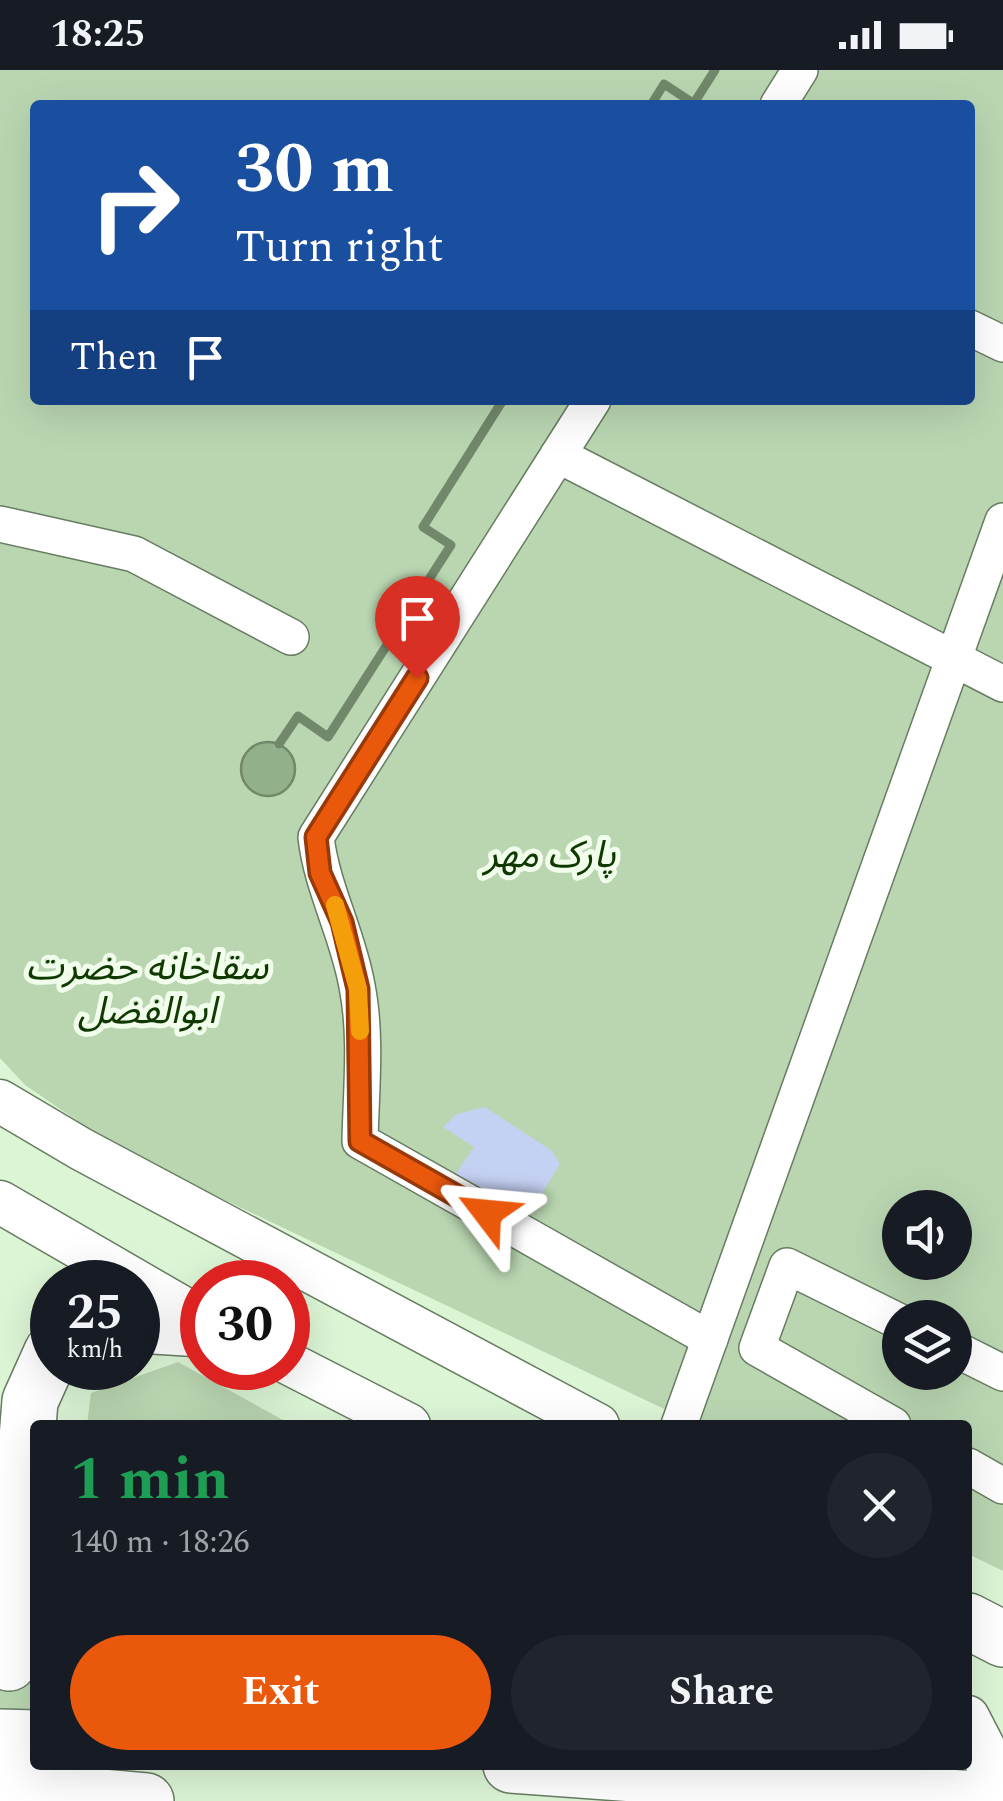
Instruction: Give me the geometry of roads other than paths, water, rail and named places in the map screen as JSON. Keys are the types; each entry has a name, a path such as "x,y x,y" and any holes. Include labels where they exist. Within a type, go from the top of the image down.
{"main road":[{"path":"15,1665 14,1423 35,1390"},
{"path":"972,1623 1003,1640"},
{"path":"0,1737 30,1738"},
{"path":"645,1770 980,1794"},
{"path":"0,1788 146,1801"}],"street":[{"path":"781,100 800,70"},
{"path":"975,330 1003,344"},
{"path":"590,405 316,837 320,873 342,922 358,989 360,1141 710,1339"},
{"path":"558,455 1003,684"},
{"path":"681,1420 1003,521"},
{"path":"0,524 134,554 291,636"},
{"path":"0,1101 81,1149 582,1420"},
{"path":"0,1202 180,1305"},
{"path":"882,1313 787,1266 756,1348 884,1420"},
{"path":"972,1358 1003,1373"},
{"path":"310,1374 399,1420"},
{"path":"972,1468 1003,1486"},
{"path":"972,1725 985,1750 980,1794"}],"waterway":[{"path":"696,100 715,70"},
{"path":"654,100 664,84 688,100"},
{"path":"279,744 298,716 328,737 451,545 423,527 500,405"}],"park label":[{"name":"پارک مهر","path":"550,854"},
{"name":"سقاخانه حضرت ابوالفضل","path":"147,988"}]}
